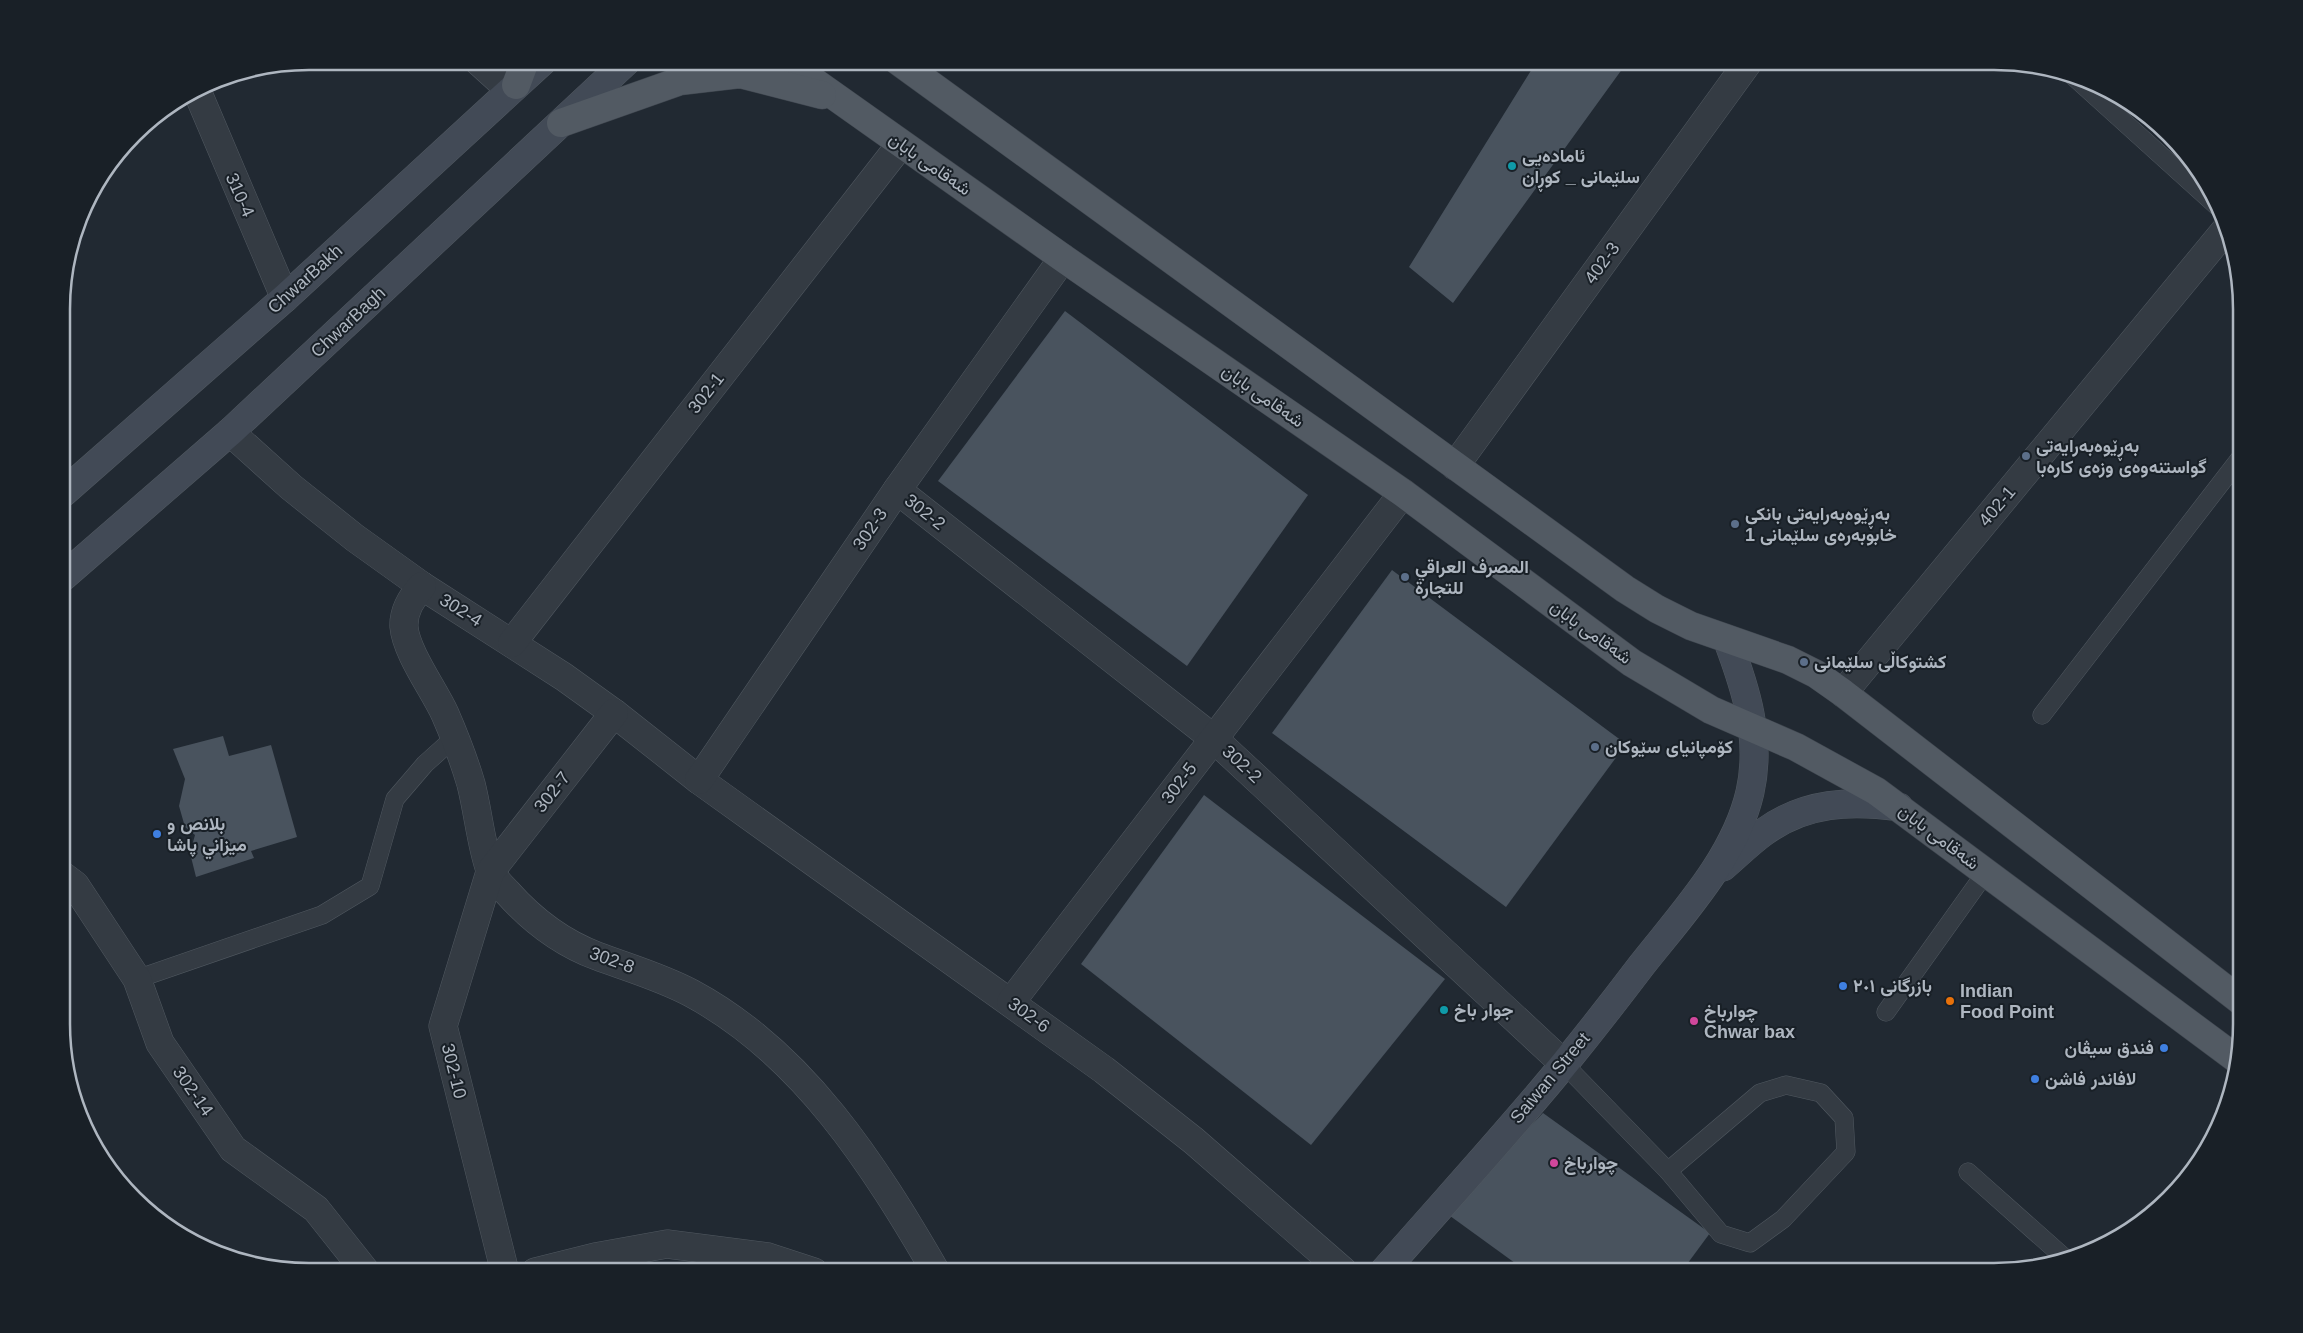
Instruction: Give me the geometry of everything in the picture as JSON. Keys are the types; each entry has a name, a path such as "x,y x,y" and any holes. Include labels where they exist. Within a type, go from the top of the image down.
{"main road":[{"name":"ChwarBakh","path":"70,487 285,298 517,79 530,70"},
{"name":"ChwarBagh","path":"70,571 230,432 617,70"},
{"name":"شەقامی بابان","path":"798,70 1063,258 1403,493 1632,663 1712,710 1837,767 1899,807 2231,1055"},
{"path":"910,70 1625,589 1657,609 1727,640 1758,648 1788,660 1816,674 2233,995"},
{"path":"934,70 957,104"},
{"path":"561,123 680,81 740,74 838,99"},
{"name":"Saiwan Street","path":"1391,1263 1564,1064 1709,879 1740,823 1750,793 1754,762 1753,730 1740,676 1727,640"},
{"name":"Saiwan Street","path":"1709,879 1765,831 1796,814 1830,804 1865,802 1899,807"}],"street":[{"path":"498,70 517,79"},
{"name":"402-3","path":"1455,466 1742,70"},
{"name":"310-4","path":"199,97 285,298"},
{"name":"302-1","path":"512,642 901,144"},
{"name":"402-1","path":"1843,693 2221,236"},
{"name":"302-3","path":"699,780 897,490 1063,258"},
{"name":"302-4","path":"230,432 291,487 355,538 422,586 512,642 614,713 699,780"},
{"name":"302-2","path":"897,490 1213,738 1564,1064"},
{"name":"302-5","path":"1011,1002 1403,493"},
{"path":"422,586 412,597 406,610 404,624 406,639 436,694 455,737 470,782 490,872"},
{"name":"302-7","path":"490,872 614,713"},
{"name":"302-6","path":"699,780 1104,1070 1194,1141 1334,1263"},
{"name":"302-8","path":"490,872 527,912 563,939 595,955 657,977 691,993 725,1013 756,1035 810,1088 862,1155 909,1225 931,1263"},
{"name":"302-10","path":"490,872 443,1026 503,1263"},
{"name":"302-14","path":"70,881 75,885 137,979 160,1043 234,1149 316,1209 359,1263"},
{"path":"571,1263 667,1244 768,1257 786,1263"}],"lane":[{"path":"2087,88 2203,194"},
{"path":"2042,715 2233,467"},
{"path":"137,979 322,915 370,886 395,799 425,764 455,737"},
{"path":"1886,1012 1986,872"},
{"path":"1564,1064 1668,1171 1721,1234 1750,1242 1783,1219 1846,1152 1844,1118 1821,1093 1786,1085 1760,1093 1668,1171"},
{"path":"1968,1172 2060,1254"}],"building":[{"name":"ئامادەیی سلێمانی _ کوڕان","path":"1531,70 1621,70 1453,303 1409,267"},
{"path":"1065,311 1308,495 1187,666 938,481"},
{"path":"1392,570 1626,744 1506,907 1272,733"},
{"path":"223,736 229,756 271,745 297,837 251,851 254,858 196,877 190,853 195,835 185,827 179,806 185,779 173,749"},
{"path":"1204,795 1445,979 1311,1145 1081,964"},
{"name":"چوارباخ","path":"1543,1113 1710,1233 1688,1263 1515,1263 1446,1213"}],"place":[{"name":"ئامادەیی سلێمانی _ کوڕان","path":"1512,166"},
{"name":"بەڕێوەبەرایەتی گواستنەوەی وزەی کارەبا","path":"2026,456"},
{"name":"بەڕێوەبەرایەتی بانکی خابوبەرەی سلێمانی 1","path":"1735,524"},
{"name":"المصرف العراقي للتجارة","path":"1405,577"},
{"name":"کشتوکاڵی سلێمانی","path":"1804,662"},
{"name":"کۆمپانیای سێوکان","path":"1595,747"},
{"name":"بلانص و ميزاني پاشا","path":"157,834"},
{"name":"بازرگانی ٢٠١","path":"1843,986"},
{"name":"Indian Food Point","path":"1950,1001"},
{"name":"جوار باخ","path":"1444,1010"},
{"name":"چوارباخ Chwar bax","path":"1694,1021"},
{"name":"فندق سيڤان","path":"2164,1048"},
{"name":"لافاندر فاشن","path":"2035,1079"},
{"name":"چوارباخ","path":"1554,1163"}]}
